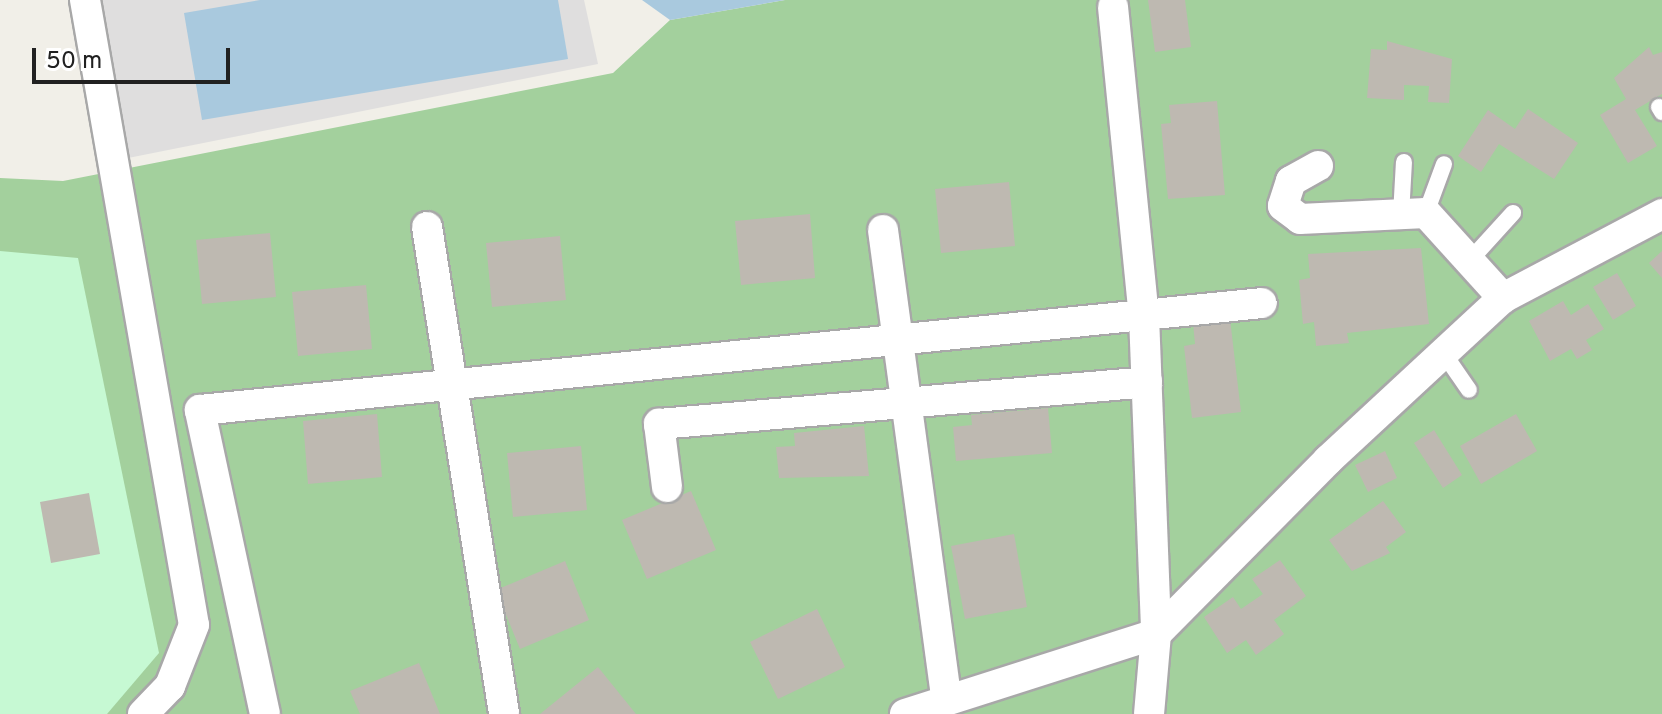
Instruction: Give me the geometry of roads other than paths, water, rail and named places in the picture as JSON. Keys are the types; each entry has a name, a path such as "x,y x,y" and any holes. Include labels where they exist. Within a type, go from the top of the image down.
{"street":[{"path":"85,0 194,625 170,686 143,714"},
{"path":"1113,7 1144,316 1156,634 1149,714"},
{"path":"1318,166 1291,181 1283,206 1300,219 1414,214 1472,258 1503,298"},
{"path":"905,714 1156,634 1442,351 1503,298 1662,214"},
{"path":"427,227 504,714"},
{"path":"883,230 946,699"},
{"path":"265,714 200,410 1262,303"},
{"path":"667,487 659,424 1147,382"}],"lane":[{"path":"1404,162 1414,214"},
{"path":"1414,214 1444,164"},
{"path":"1472,258 1513,213"},
{"path":"1442,351 1469,390"}],"water":[{"path":"260,0 558,0 568,59 202,120 184,13"},
{"path":"642,0 785,0 670,20"}]}
